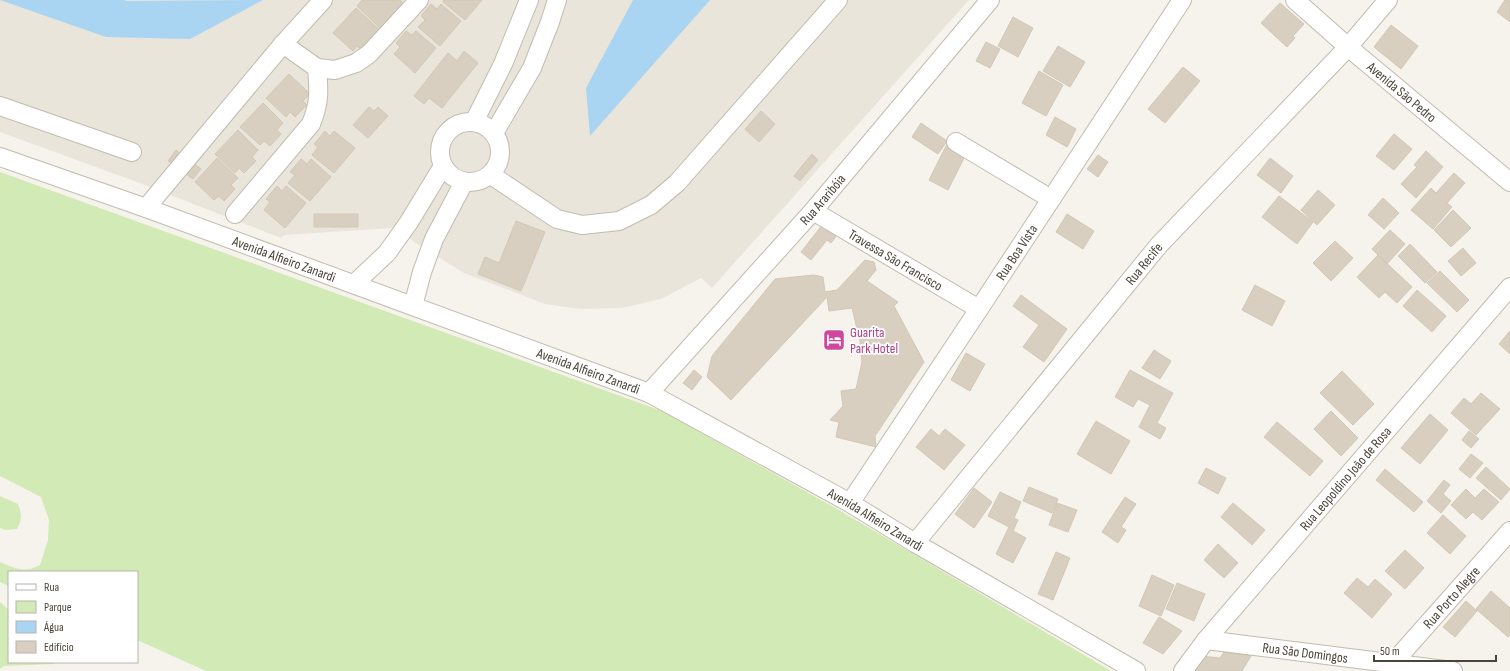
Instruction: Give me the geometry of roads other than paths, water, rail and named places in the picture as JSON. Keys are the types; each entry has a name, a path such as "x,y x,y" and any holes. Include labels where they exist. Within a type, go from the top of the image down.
{"street":[{"path":"146,208 283,44 323,0"},
{"path":"283,44 317,68 335,70 356,63 369,54 419,0"},
{"path":"474,122 502,64 528,0"},
{"path":"494,133 532,68 557,0"},
{"path":"491,175 557,219 582,225 619,220 651,205 677,183 838,0"},
{"name":"Rua Araribóia","path":"649,393 813,211 990,0"},
{"name":"Rua Boa Vista","path":"850,503 1182,0"},
{"name":"Avenida São Pedro","path":"1295,0 1348,47 1510,182"},
{"name":"Rua Recife","path":"915,543 1160,245 1348,47 1388,0"},
{"path":"235,214 311,124 317,108 319,90 317,68"},
{"path":"0,106 132,152"},
{"path":"464,122 474,122 488,128 494,133 501,150 500,159 491,175 474,183 464,182 448,174 440,157 440,148 442,139 448,131 455,125 464,122"},
{"path":"956,142 1051,199"},
{"name":"Avenida Alfieiro Zanardi","path":"0,157 146,208 649,393 850,503 915,543 1136,671"},
{"path":"354,284 387,253 409,222 443,166"},
{"path":"413,306 422,272 434,239 464,182"},
{"name":"Travessa São Francisco","path":"813,211 979,309"},
{"name":"Rua Leopoldino João de Rosa","path":"1183,671 1206,640 1510,287"},
{"name":"Rua Porto Alegre","path":"1393,663 1510,531"},
{"name":"Rua São Domingos","path":"1206,640 1453,671"}],"water":[{"path":"0,0 263,0 190,39 106,37"},
{"path":"633,0 710,0 590,136 586,88"}],"place":[{"name":"Guarita Park Hotel","path":"834,340"}]}
